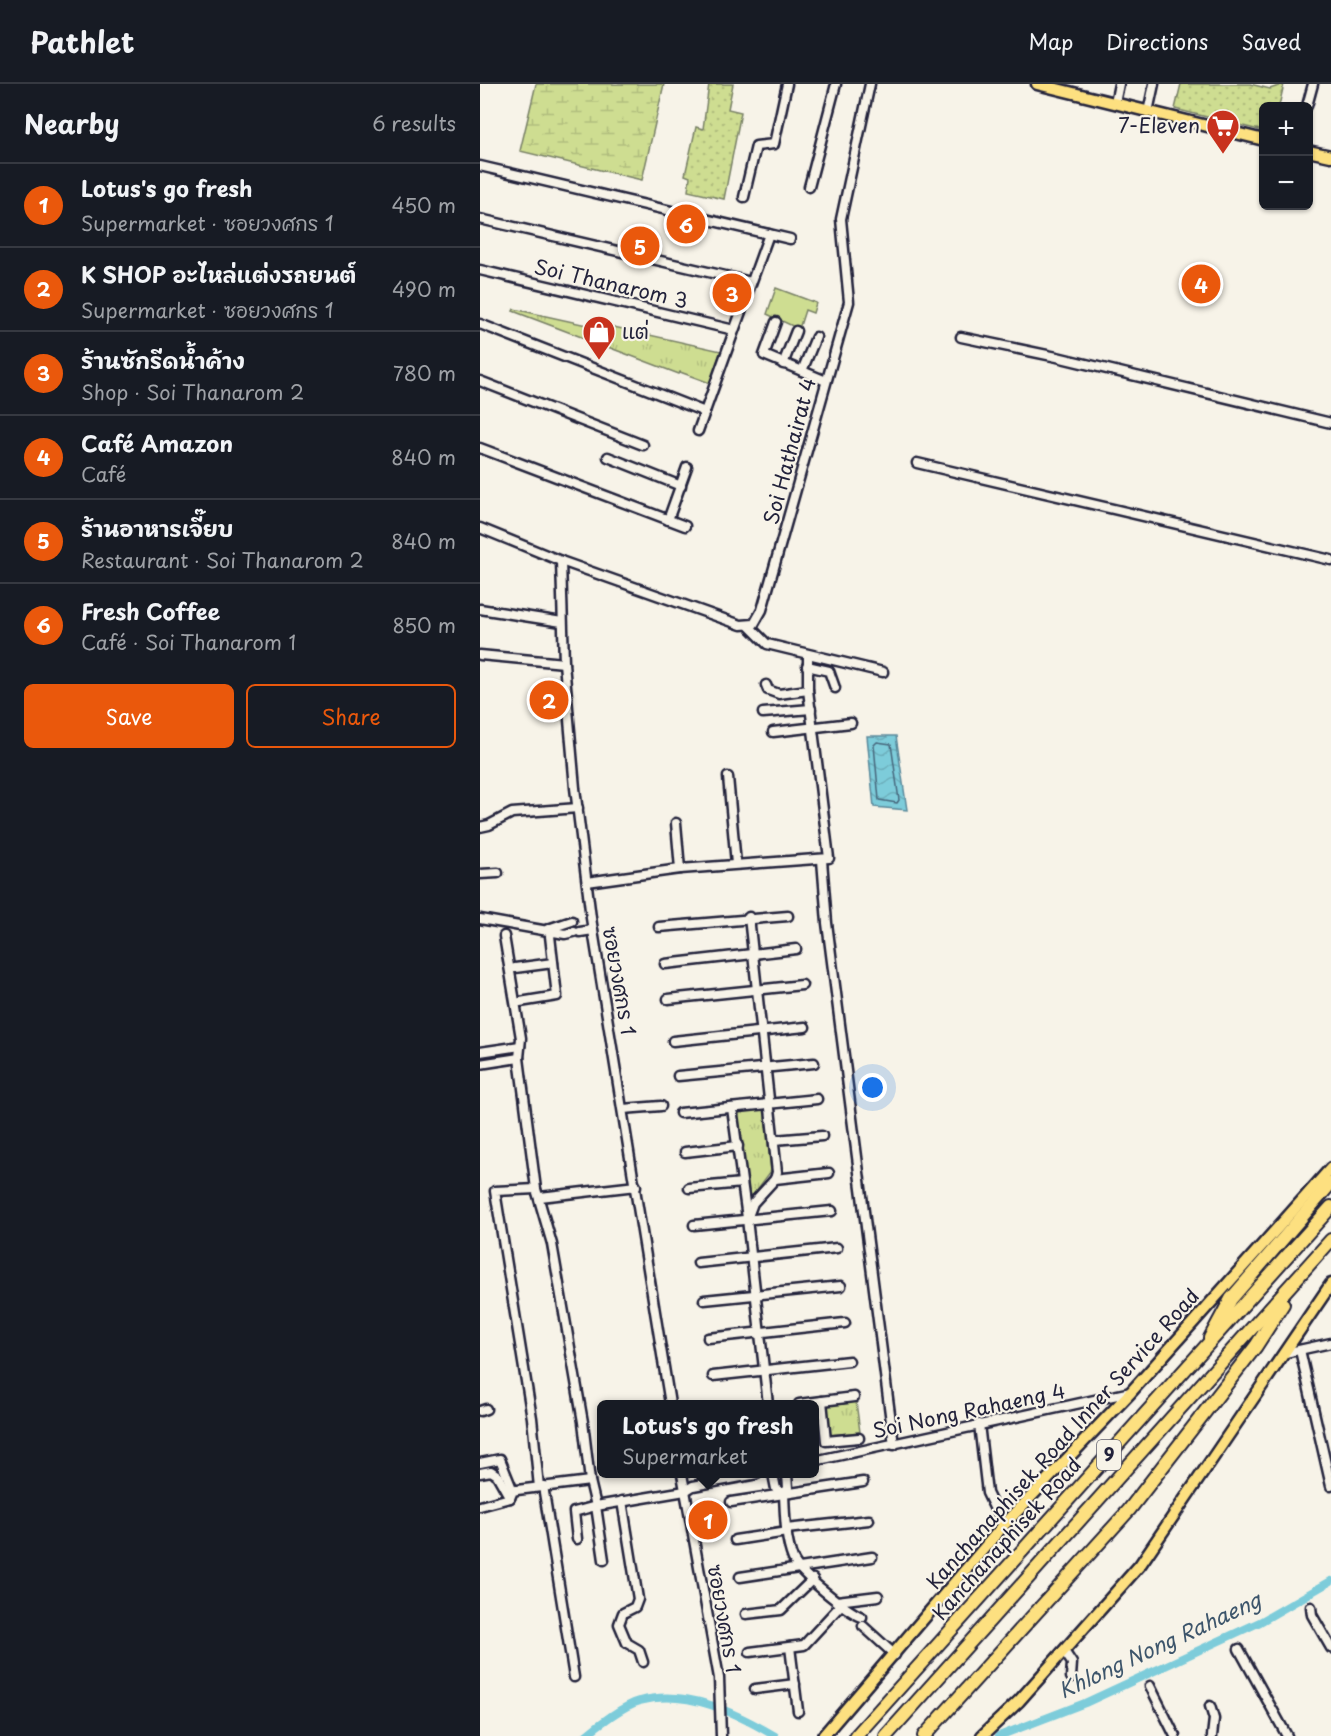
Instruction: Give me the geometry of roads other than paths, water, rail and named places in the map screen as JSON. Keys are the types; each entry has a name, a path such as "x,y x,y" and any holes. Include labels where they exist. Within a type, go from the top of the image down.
{"highway":[{"path":"1206,1348 1231,1299 1331,1183"},
{"name":"Kanchanaphisek Road","path":"856,1736 1331,1208"},
{"name":"9","path":"886,1736 1331,1240"},
{"path":"924,1736 1129,1510 1256,1346 1303,1273"}],"main road":[{"path":"1045,85 1259,139"},
{"path":"1313,152 1331,156"},
{"name":"Kanchanaphisek Road Inner Service Road","path":"823,1736 895,1655 1003,1526 1131,1392 1331,1168"},
{"path":"981,1736 1019,1701 1140,1565 1331,1284"}],"street":[{"path":"744,197 756,146 774,144 787,84"},
{"path":"809,188 836,84"},
{"name":"Soi Hathairat 4","path":"749,626 754,624 762,610 849,302 841,219 870,84"},
{"path":"1115,103 1119,84"},
{"path":"1148,111 1154,84"},
{"path":"1309,102 1313,84"},
{"path":"480,166 789,239"},
{"path":"480,219 752,282"},
{"path":"698,431 769,234"},
{"name":"Soi Thanarom 3","path":"480,270 735,330"},
{"path":"776,322 764,355 826,381"},
{"path":"480,324 705,412"},
{"path":"783,364 796,331"},
{"path":"802,371 816,337"},
{"path":"961,337 1331,423"},
{"path":"480,381 644,445"},
{"path":"480,448 685,526"},
{"path":"608,457 681,486"},
{"path":"917,463 1331,560"},
{"path":"668,520 687,467"},
{"path":"480,528 561,561 749,626 767,644 883,672"},
{"name":"ซอยวงศกร 1","path":"561,561 564,663 591,918 669,1400"},
{"path":"480,609 562,622"},
{"path":"480,655 564,663"},
{"path":"587,882 680,869 829,858 808,690 808,655"},
{"path":"807,666 829,671 835,688"},
{"path":"766,685 768,690 779,694 808,690"},
{"path":"763,713 811,709"},
{"path":"774,732 851,723"},
{"path":"728,777 736,864"},
{"path":"480,827 512,813 578,807"},
{"path":"676,823 680,869"},
{"path":"822,860 827,922 894,1445"},
{"path":"480,874 498,873"},
{"path":"659,927 749,917 788,916"},
{"path":"747,1219 753,1203 775,1179 777,1172 759,1031 754,952 749,917"},
{"path":"551,930 576,920 591,918"},
{"path":"480,919 565,934 593,930"},
{"path":"520,1002 557,996 551,930"},
{"path":"504,936 538,1193 565,1314 604,1560"},
{"path":"665,964 796,949"},
{"path":"515,968 553,963"},
{"path":"668,999 802,985"},
{"path":"673,1041 805,1027"},
{"path":"480,1052 520,1046"},
{"path":"480,1064 519,1058"},
{"path":"678,1076 814,1063"},
{"path":"680,1113 817,1100"},
{"path":"623,1109 661,1106"},
{"path":"732,1108 768,1400"},
{"path":"774,1140 822,1136"},
{"path":"685,1152 738,1146"},
{"path":"775,1179 829,1173"},
{"path":"689,1188 742,1183"},
{"path":"574,1677 541,1486 495,1191 538,1193 636,1186"},
{"path":"694,1225 832,1211"},
{"path":"698,1263 837,1248"},
{"path":"704,1300 841,1286"},
{"path":"708,1338 845,1323"},
{"path":"1286,1353 1331,1343"},
{"path":"1300,1350 1331,1486"},
{"path":"713,1376 849,1361"},
{"name":"Soi Nong Rahaeng 4","path":"819,1460 1131,1392"},
{"path":"819,1401 854,1397"},
{"path":"822,1401 826,1441 859,1437"},
{"path":"979,1424 987,1493 1003,1526"},
{"path":"480,1463 495,1458 500,1459 511,1495"},
{"path":"480,1473 491,1471 497,1475 511,1495"},
{"name":"ซอยวงศกร 1","path":"683,1478 719,1678 721,1736"},
{"path":"577,1539 574,1512 621,1501 685,1491 693,1486 732,1478"},
{"path":"774,1478 776,1489 784,1494"},
{"path":"787,1478 788,1488 784,1494 787,1531 794,1560 799,1568 862,1622 895,1655"},
{"path":"480,1506 541,1486 590,1481"},
{"path":"731,1502 863,1482"},
{"path":"621,1501 638,1599 634,1607 623,1613 619,1624 627,1643 639,1650 643,1662"},
{"path":"735,1540 869,1520"},
{"path":"740,1577 873,1557"},
{"path":"746,1614 781,1610 813,1579"},
{"path":"750,1652 804,1645 839,1603 878,1596"},
{"path":"1311,1607 1311,1615 1331,1648"},
{"path":"790,1647 798,1711"},
{"path":"1239,1649 1287,1736"},
{"path":"1064,1651 1072,1663 1071,1677"},
{"path":"755,1689 795,1684"},
{"path":"1150,1686 1175,1736"},
{"path":"1210,1706 1214,1719 1212,1736"}],"water":[{"path":"867,736 896,736 907,810 874,807"}],"waterway":[{"name":"Khlong Nong Rahaeng","path":"999,1736 1085,1703 1260,1622 1331,1581"},
{"name":"Khlong Nong Rahaeng","path":"585,1736 626,1707 640,1701 658,1698 693,1700 710,1705 728,1711 775,1736"}],"place":[{"name":"7-Eleven","path":"1223,155"},
{"name":"Fresh Coffee","path":"686,224"},
{"name":"ร้านอาหารเจี๊ยบ","path":"640,246"},
{"name":"Café Amazon","path":"1201,284"},
{"name":"ร้านซักรีดน้ำค้าง","path":"732,293"},
{"name":"แต่","path":"599,361"},
{"name":"K SHOP อะไหล่แต่งรถยนต์","path":"549,700"},
{"name":"Lotus's go fresh","path":"708,1520"}]}
